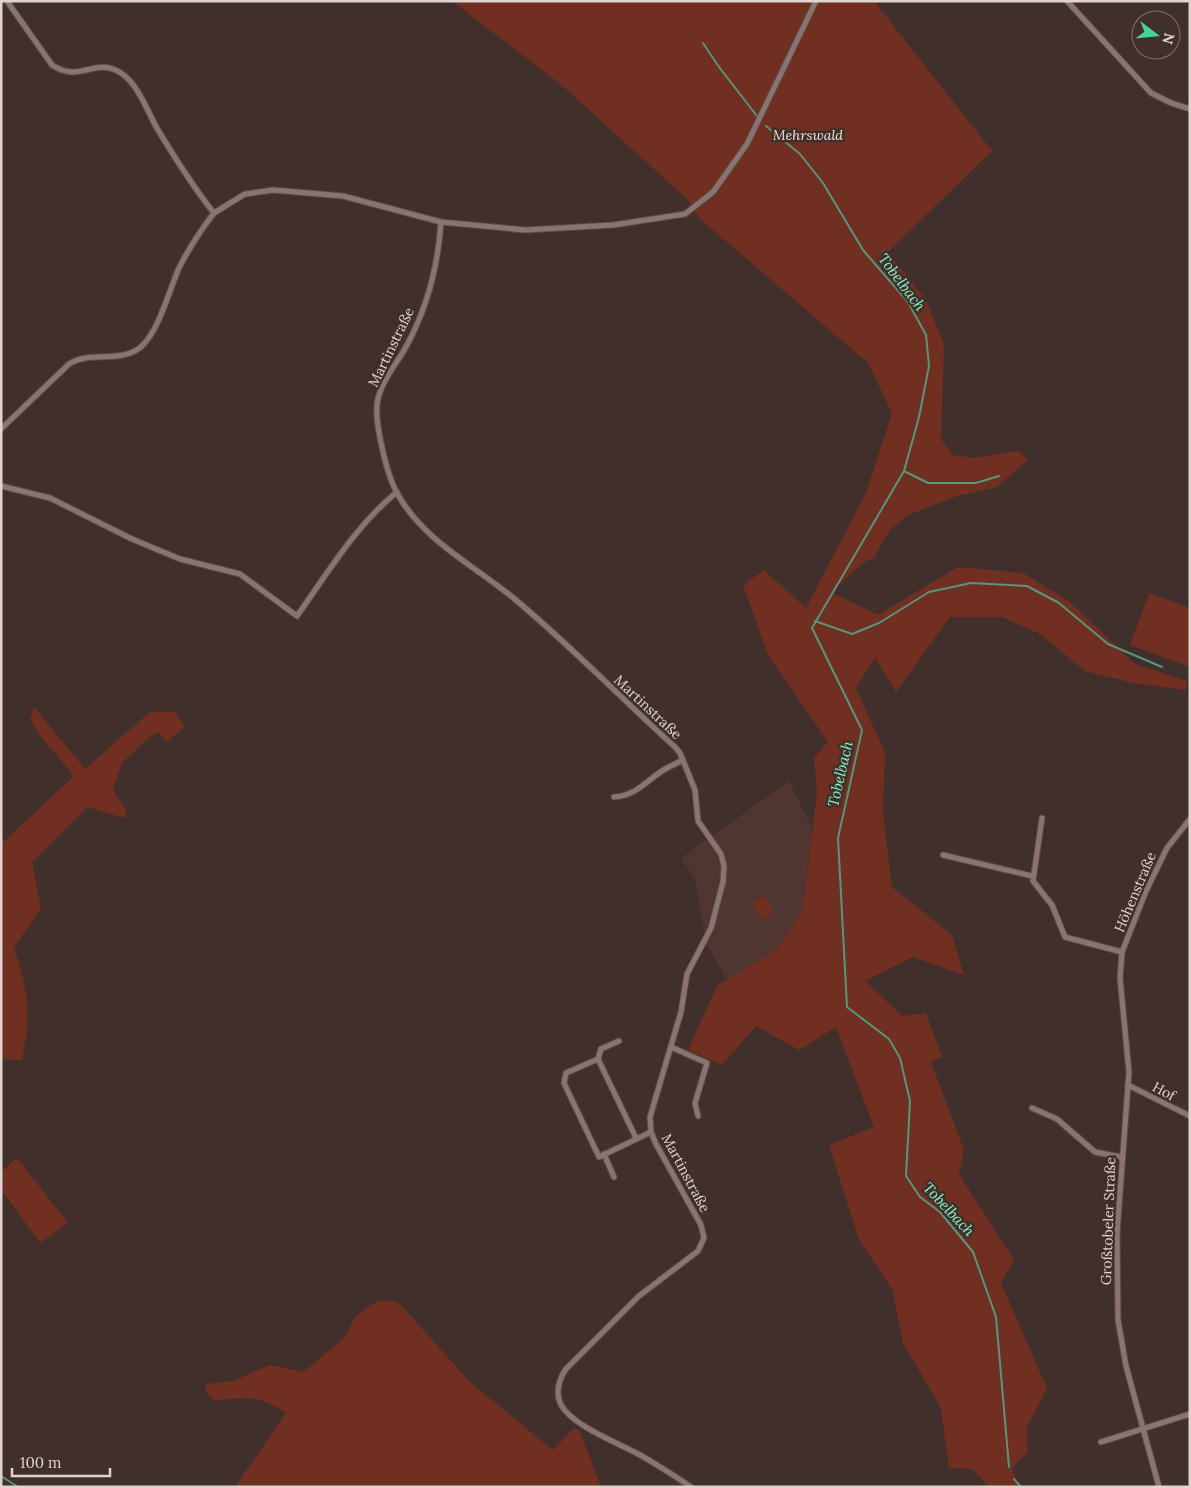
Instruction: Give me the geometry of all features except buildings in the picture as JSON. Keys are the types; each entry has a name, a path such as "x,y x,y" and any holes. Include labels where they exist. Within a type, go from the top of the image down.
{"street":[{"path":"7,1 52,65 71,73 102,66 127,77 159,131 214,213"},
{"path":"1,429 69,364 79,358 122,356 136,351 147,342 192,243 214,213 245,194 263,190 290,190 343,196 441,222 525,230 639,222 684,214 713,192 747,144 816,1"},
{"path":"1066,1 1151,93 1171,103 1190,109"},
{"name":"Martinstraße","path":"441,222 439,249 431,288 416,327 387,378 377,402 377,425 396,492 428,532 516,600 675,747 683,760 696,794 698,821 722,854 724,866 719,904 711,928 687,974 671,1047 652,1105 651,1132 701,1225 703,1242 698,1251 639,1296 566,1369 561,1376 558,1393 562,1405 576,1421 642,1456 691,1487"},
{"path":"1,486 50,498 132,539 180,558 240,574 297,616 324,575 382,504 396,492"},
{"path":"614,797 628,795 644,787 664,770 683,760"},
{"path":"1042,818 1037,858 1032,876 1037,887 1052,905 1065,936 1122,952"},
{"name":"Höhenstraße","path":"1122,952 1158,864 1167,848 1190,819"},
{"path":"943,855 1032,876"},
{"name":"Großtobeler Straße","path":"1122,952 1120,978 1129,1072 1121,1158 1117,1233 1118,1320 1126,1366 1159,1487"},
{"path":"619,1041 602,1049 598,1059 566,1073 564,1083 599,1157 651,1132"},
{"path":"671,1047 707,1063 695,1103 698,1116"},
{"path":"598,1059 636,1138"},
{"name":"Hof","path":"1128,1085 1190,1116"},
{"path":"1032,1108 1057,1119 1095,1152 1121,1158"},
{"path":"604,1154 614,1177"},
{"path":"1101,1442 1143,1427 1190,1414"}],"shaded area":[{"path":"789,781 812,828 802,912 776,950 727,980 706,943 695,879 681,858"}],"green space":[{"name":"Mehrswald","path":"452,1 874,1 992,151 888,252 926,300 944,345 941,439 953,455 975,458 1017,451 1028,459 997,487 954,497 906,516 889,531 874,558 864,562 831,592 878,615 958,567 1023,573 1070,602 1135,664 1187,681 1186,690 1133,683 1085,671 1040,634 1002,617 950,617 896,692 875,658 856,688 885,753 883,812 892,887 952,935 964,975 913,957 865,981 902,1016 926,1013 942,1057 931,1062 964,1150 959,1174 1014,1260 1001,1283 1047,1388 1027,1427 1027,1453 1012,1468 1019,1487 988,1487 973,1469 949,1468 941,1408 903,1343 892,1289 859,1240 829,1145 874,1127 836,1027 799,1050 756,1026 722,1065 688,1050 717,986 776,950 802,912 817,793 814,758 828,742 768,655 743,585 764,570 806,608 866,493 892,413 868,363 698,217 688,200 564,87"},
{"path":"1149,593 1190,608 1190,667 1130,645"},
{"path":"34,707 85,769 150,712 175,712 185,727 167,741 158,732 147,739 122,763 113,790 127,811 124,818 87,807 32,862 41,909 14,947 23,977 27,1003 28,1015 25,1043 22,1060 1,1059 1,844 74,776 38,733 30,719"},
{"path":"764,896 774,912 763,920 752,903"},
{"path":"17,1158 68,1223 40,1243 4,1193 1,1195 1,1172"},
{"path":"377,1301 393,1301 402,1306 470,1382 553,1450 574,1428 580,1432 601,1487 235,1487 286,1413 260,1400 244,1398 215,1401 207,1393 205,1384 233,1381 270,1365 303,1372 344,1338 356,1316"}],"waterway":[{"name":"Tobelbach","path":"703,43 757,116"},
{"name":"Tobelbach","path":"766,126 800,154 823,183 863,250 908,302 926,335 929,366 919,417 904,471 812,628 862,730 838,838 847,1007 889,1039 900,1058 910,1101 906,1176 920,1197 940,1212 973,1252 996,1317 1009,1467"},
{"path":"904,471 928,483 976,483 999,476"},
{"path":"815,621 852,634 879,623 929,592 971,583 1027,586 1059,603 1108,644 1162,667"},
{"path":"1,1476 18,1487"},
{"name":"Tobelbach","path":"1014,1479 1021,1487"}]}
